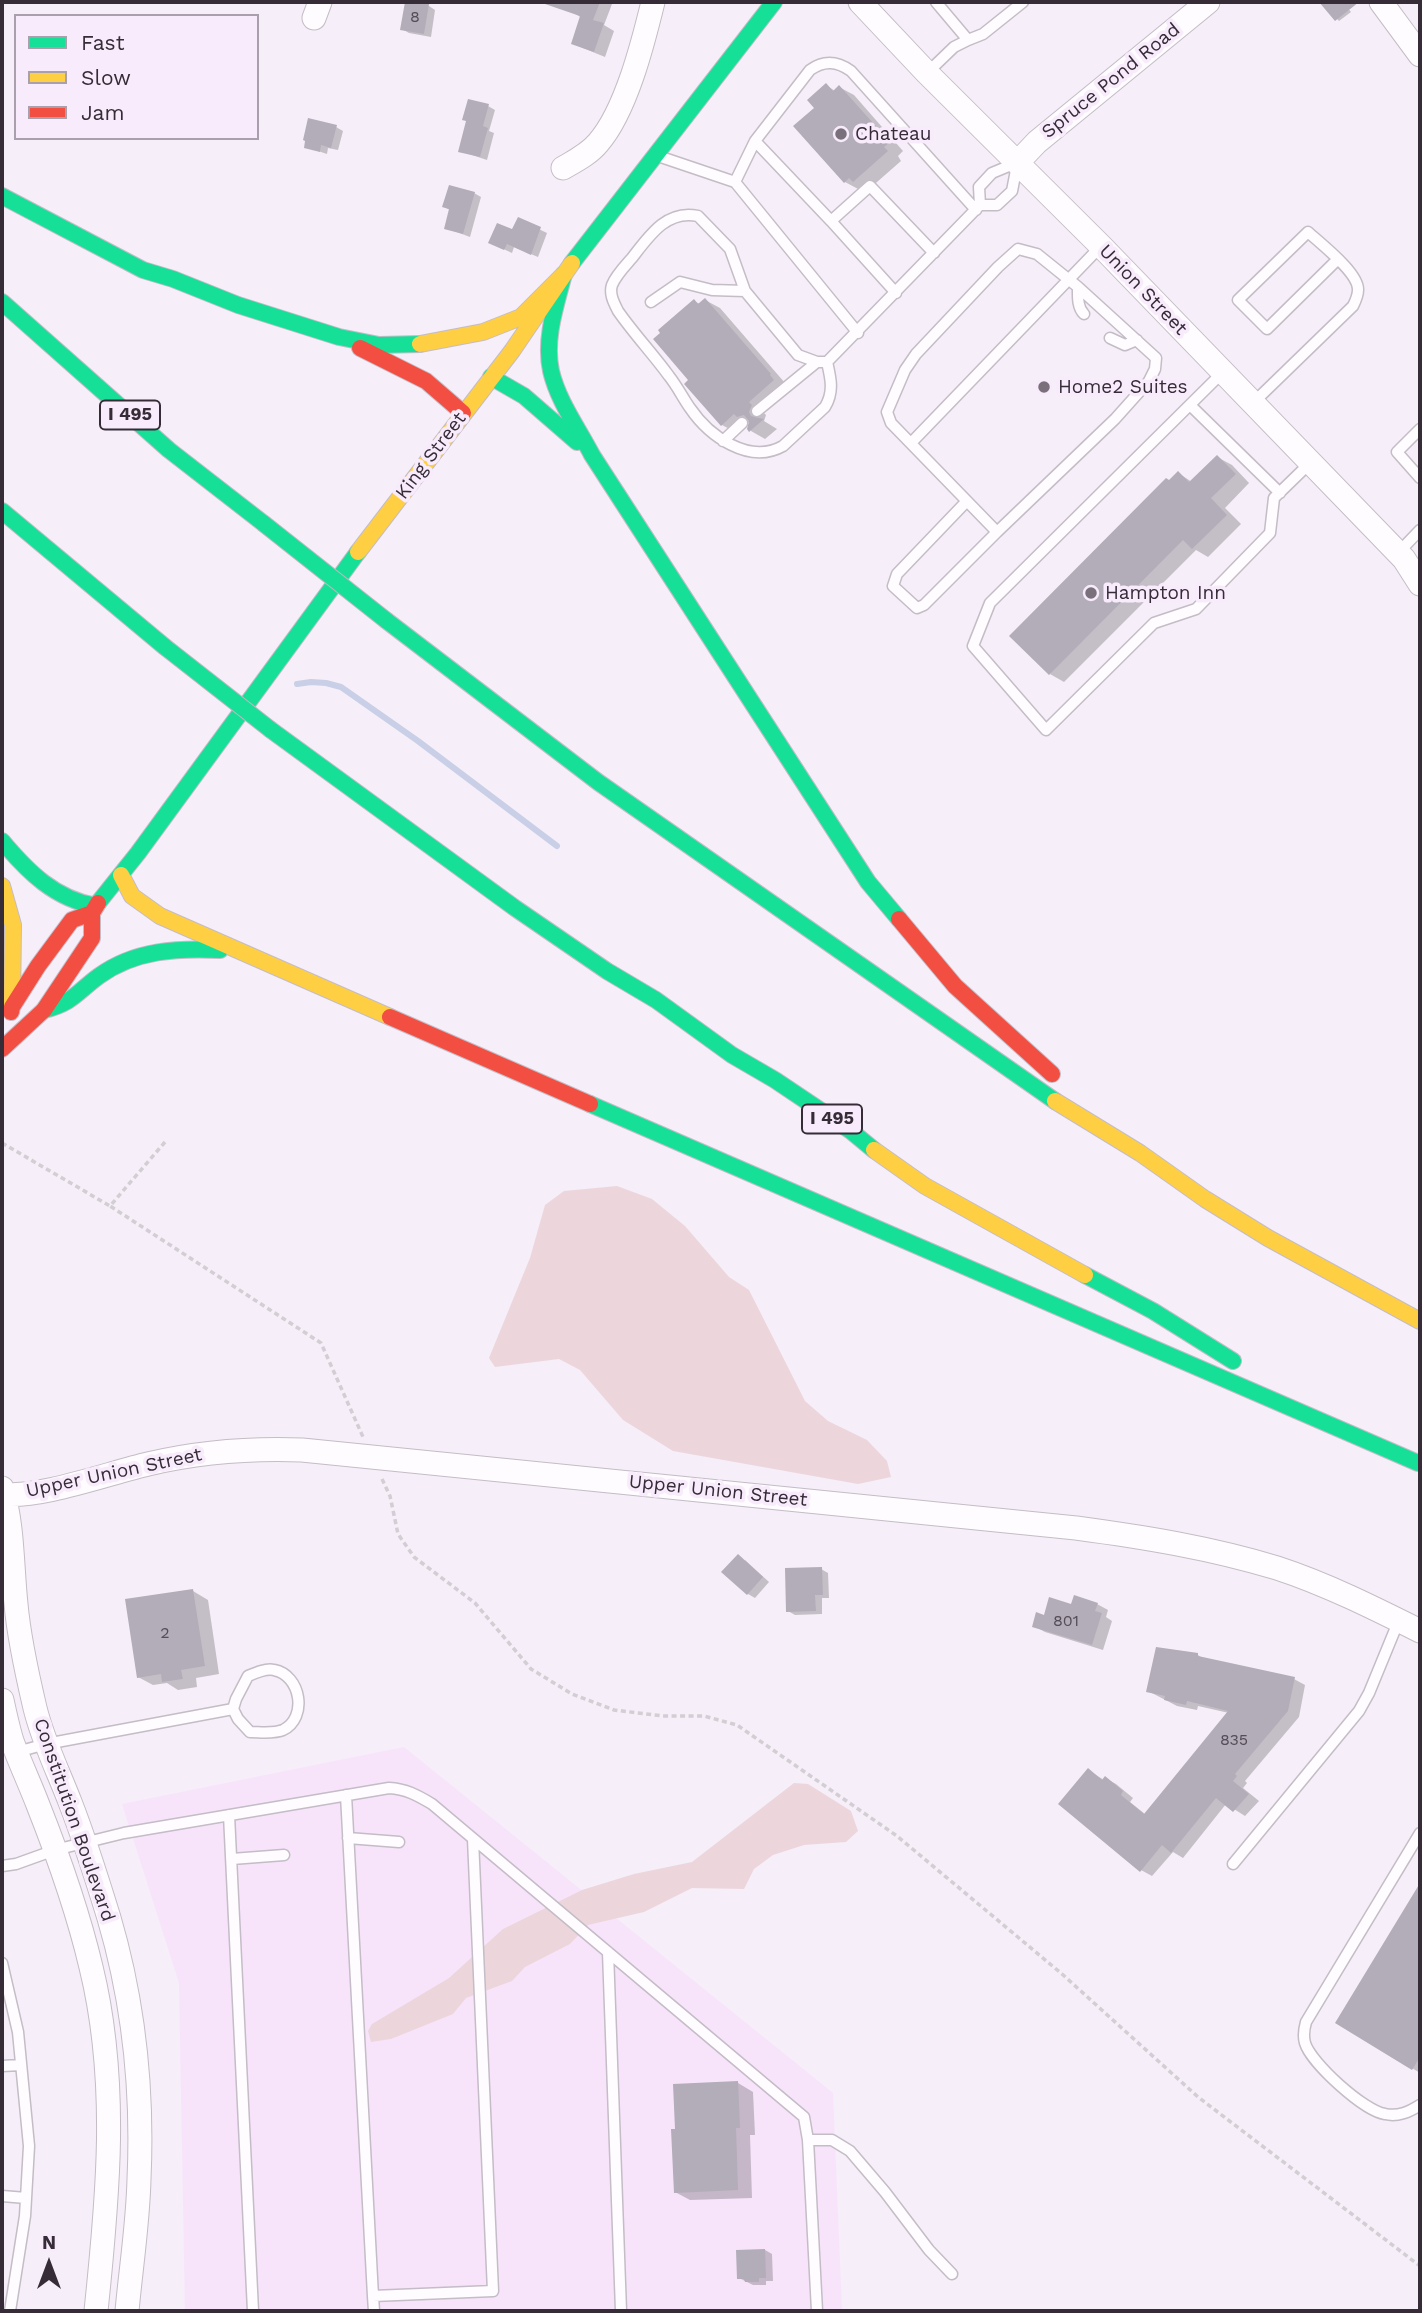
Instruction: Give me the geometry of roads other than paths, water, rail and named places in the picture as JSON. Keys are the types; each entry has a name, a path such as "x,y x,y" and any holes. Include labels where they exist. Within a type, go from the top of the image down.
{"main road":[{"name":"King Street","path":"4,1046 12,1007 38,966 72,920 94,910 121,875 287,647 512,351 564,274 774,2"},
{"path":"2,196 143,270 340,338 379,345 419,344 483,332 521,317 564,274"},
{"path":"564,274 549,343 551,371 592,455 868,882 955,986 1064,1085"},
{"name":"I 495","path":"2,302 169,450 598,782 1071,1112 1140,1153 1205,1199 1268,1238 1420,1321"},
{"path":"340,338 426,381 463,412"},
{"path":"491,377 524,396 592,455"},
{"name":"I 495","path":"2,511 165,647 271,730 515,908 607,971 656,1000 732,1055 775,1080 925,1186 1153,1311 1242,1366"},
{"path":"2,841 21,863 63,898 94,910"},
{"path":"121,875 130,897 140,905 193,932 1419,1463"},
{"path":"2,886 13,925 12,1007"},
{"name":"King Street","path":"4,1046 44,1010 92,938 94,910"},
{"path":"44,1010 67,1004 98,976 136,956 165,949 236,951"},
{"path":"1085,1101 1268,1238"},
{"path":"1266,1379 1419,1463"}],"street":[{"path":"563,168 587,154 608,129 632,75 653,2"},
{"name":"Union Street","path":"860,2 1398,553 1420,583"},
{"name":"Spruce Pond Road","path":"1018,162 1037,142 1208,2"},
{"path":"1381,2 1420,55"},
{"name":"Upper Union Street","path":"2,1493 40,1492 146,1464 214,1451 271,1449 372,1457 1149,1538 1209,1550 1279,1569 1356,1600 1420,1631"},
{"name":"Constitution Boulevard","path":"2,1493 21,1641 34,1705 46,1744 86,1843 120,1959 130,2012 138,2069 139,2182 127,2311"},
{"name":"Constitution Boulevard","path":"2,1700 17,1752 55,1850 91,1966 100,2016 107,2071 109,2180 96,2311"}],"lane":[{"path":"936,2 968,40"},
{"path":"927,73 954,47 983,34 1023,2"},
{"path":"735,182 755,142 810,70 817,64 825,63 842,65 851,71 978,208"},
{"path":"755,142 896,293"},
{"path":"656,155 735,182 858,333"},
{"path":"978,208 979,187 992,173 1018,162"},
{"path":"757,411 858,333 978,208 997,205 1012,191 1018,162"},
{"path":"831,221 870,186 934,253"},
{"path":"692,214 703,219 730,249 745,291 798,355 822,362 832,383 829,401 825,407 776,450 760,452 744,449 723,440 695,415 671,378 624,319 613,301 612,286 656,228 677,215 692,214"},
{"path":"1252,404 1353,306 1358,290 1354,276 1308,232 1238,300 1267,329 1337,260"},
{"path":"911,443 1074,284 1101,246"},
{"path":"966,502 897,574 892,586 917,608 924,605 1115,419 1149,381 1155,369 1156,358 1137,340 1074,284 1037,254 1029,251 1018,249 998,267 916,354 905,370 887,412 891,423 997,532"},
{"path":"652,302 680,282 712,290 745,291"},
{"path":"1074,284 1080,310 1084,314"},
{"path":"1110,338 1125,345 1137,340"},
{"path":"1222,373 990,603 972,646 1046,730 1154,622 1196,609 1270,533 1274,498 1310,463"},
{"path":"1191,406 1280,493"},
{"path":"723,440 742,423"},
{"path":"1420,429 1397,452 1420,478"},
{"path":"1398,553 1420,530"},
{"path":"1233,1864 1359,1711 1399,1620"},
{"path":"267,1670 282,1673 294,1683 299,1699 296,1715 287,1728 279,1732 250,1732 233,1709 248,1676 267,1670"},
{"path":"17,1752 46,1744 233,1709"},
{"path":"2,1866 86,1843 229,1815 389,1788 408,1790 432,1804 804,2117 808,2140 817,2311"},
{"path":"346,1795 373,2311"},
{"path":"229,1815 253,2311"},
{"path":"1420,1833 1306,2022 1304,2032 1310,2054 1322,2070 1369,2109 1394,2115 1420,2105"},
{"path":"348,1838 400,1842"},
{"path":"373,2296 493,2291 473,1839"},
{"path":"232,1859 284,1855"},
{"path":"608,1952 621,2311"},
{"path":"2,1963 18,2032 29,2146 26,2216 10,2311"},
{"path":"2,2066 21,2065"},
{"path":"808,2140 832,2140 850,2151 929,2250 952,2274"},
{"path":"2,2196 26,2198"}],"waterway":[{"path":"297,684 326,683 341,687 418,741 557,846"}],"place":[{"name":"Chateau","path":"841,134"},
{"name":"Home2 Suites","path":"1044,387"},
{"name":"Hampton Inn","path":"1091,593"}]}
